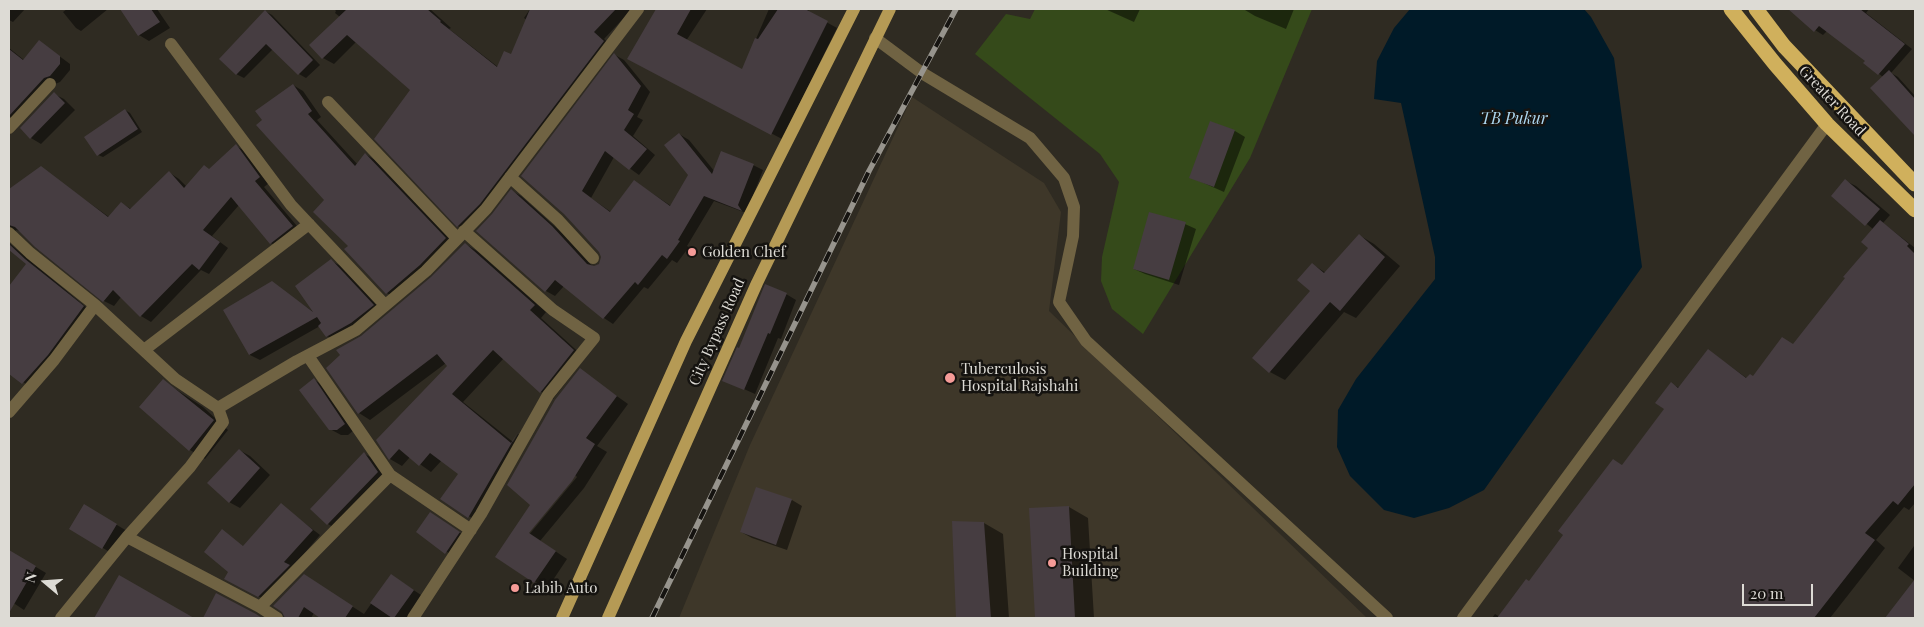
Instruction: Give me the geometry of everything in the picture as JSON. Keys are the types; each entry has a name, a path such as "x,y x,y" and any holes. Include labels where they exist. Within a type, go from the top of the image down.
{"highway":[{"name":"Greater Road","path":"1731,9 1827,124 1915,210"},
{"name":"Greater Road","path":"1756,9 1784,46 1915,184"}],"main road":[{"path":"562,618 686,341 854,9"},
{"name":"City Bypass Road","path":"608,618 756,283 890,9"}],"street":[{"path":"218,408 356,330 426,270 486,209 638,9"},
{"path":"876,38 922,73 1030,138 1064,178 1074,207 1073,236 1059,302 1086,341 1388,618"},
{"path":"171,44 290,205 385,305"},
{"path":"9,128 50,84"},
{"path":"328,102 461,235 553,310 594,338 548,394 482,514 413,618"},
{"path":"1463,618 1827,124"},
{"path":"510,177 558,220 593,258"},
{"path":"144,350 309,224"},
{"path":"9,233 30,253 95,305 175,379 218,408 223,422 190,466 127,537 61,618"},
{"path":"9,412 54,360 95,305"},
{"path":"308,356 390,476 471,530"},
{"path":"260,608 390,476"},
{"path":"127,537 277,618"}],"shaded area":[{"name":"Tuberculosis Hospital Rajshahi","path":"912,97 1044,183 1061,212 1049,311 1367,618 679,618 750,445"}],"green space":[{"path":"1035,9 1312,9 1250,158 1143,334 1112,309 1101,281 1102,257 1119,182 1100,154 975,54 1006,14 1030,19"}],"water":[{"name":"TB Pukur","path":"1410,9 1584,9 1591,17 1614,58 1642,267 1484,490 1449,508 1414,518 1384,510 1350,476 1337,447 1338,410 1356,379 1435,279 1435,257 1401,103 1374,99 1377,61 1394,28"}],"building":[{"path":"120,9 151,9 160,22 138,36"},
{"path":"347,9 427,9 440,22 497,67 504,51 511,54 530,9 616,9 594,32 604,41 480,204 457,227 374,139 410,90 347,35 322,59 309,45"},
{"path":"656,9 691,9 677,34 742,69 755,38 758,39 778,9 805,9 828,21 771,135 627,59"},
{"path":"1788,9 1860,9 1905,44 1878,75 1863,63 1865,61 1819,26 1814,32"},
{"path":"265,10 313,60 298,75 266,44 236,75 219,59"},
{"path":"39,40 60,56 60,64 50,76 44,78 9,116 9,49 23,60"},
{"path":"614,53 641,86 628,110 634,114 624,130 647,149 629,170 605,151 582,191 610,212 634,180 670,206 688,175 664,145 679,133 712,174 721,151 754,164 738,205 742,211 704,196 678,240 680,241 667,259 662,255 638,285 635,282 603,319 555,280 545,292 476,231 511,189 552,226 587,264 594,266 599,264 601,257 599,252 564,214 521,176"},
{"path":"1889,70 1915,99 1915,136 1870,88"},
{"path":"293,84 312,111 308,114 355,166 365,153 446,238 420,265 386,294 344,249 348,246 313,212 324,200 256,125 262,120 255,111"},
{"path":"54,92 65,103 30,139 20,128"},
{"path":"125,109 138,129 97,156 84,137"},
{"path":"1210,121 1235,130 1214,187 1189,178"},
{"path":"236,144 260,177 255,181 293,226 270,244 231,197 203,230 220,242 199,270 192,264 140,317 113,290 103,302 35,247 15,227 9,225 9,189 41,166 108,217 121,202 130,209 169,171 184,188 204,165 209,169"},
{"path":"1845,179 1880,209 1865,226 1831,196"},
{"path":"1149,212 1186,222 1169,280 1133,269"},
{"path":"1880,220 1909,244 1907,246 1915,254 1915,484 1898,505 1893,501 1865,533 1875,540 1814,618 1497,618 1526,579 1529,581 1563,535 1558,531 1613,459 1622,465 1664,409 1655,403 1671,382 1678,388 1708,349 1746,378 1750,374 1753,376 1782,337 1793,344 1845,278 1843,277 1868,248 1861,242"},
{"path":"1359,234 1385,257 1340,311 1330,302 1269,373 1252,358 1310,291 1297,280 1312,263 1324,273"},
{"path":"465,243 535,305 530,310 574,350 540,393 493,350 452,394 511,443 518,432 468,518 440,499 458,474 430,453 419,466 399,449 389,460 376,440 447,366 437,354 358,414 326,368 340,355 336,350 361,336 431,277"},
{"path":"9,244 84,306 48,355 22,384 9,374 9,286 26,264 9,250"},
{"path":"331,259 374,305 351,323 326,337 318,326 321,323 317,317 249,355 223,310 272,281 313,312 295,286"},
{"path":"765,284 787,293 744,390 722,381 737,347 739,348"},
{"path":"580,368 617,396 586,438 595,444 572,481 529,533 556,551 534,583 495,557 530,505 507,485 555,400"},
{"path":"314,378 345,424 337,430 329,430 299,390"},
{"path":"163,379 214,420 189,451 139,407"},
{"path":"239,449 260,468 229,503 207,483"},
{"path":"364,452 378,472 327,525 310,509"},
{"path":"756,487 792,499 776,545 740,532"},
{"path":"281,503 313,530 284,562 290,565 258,597 224,579 228,572 204,552 222,529 243,546"},
{"path":"84,504 117,524 102,549 69,529"},
{"name":"Hospital Building","path":"1069,506 1075,618 1035,618 1029,508"},
{"path":"430,512 460,532 445,554 416,532"},
{"path":"952,521 984,522 991,618 956,618"},
{"path":"9,550 36,566 9,613"},
{"path":"304,574 353,606 345,618 320,618 304,607 298,618 285,618 282,612 273,606"},
{"path":"391,574 414,590 394,618 370,603"},
{"path":"119,575 194,618 94,618"},
{"path":"1915,579 1915,618 1885,618"},
{"path":"216,593 256,614 262,618 203,618"}],"railway":[{"path":"652,618 869,171 956,9"}],"place":[{"name":"Golden Chef","path":"692,252"},
{"name":"Tuberculosis Hospital Rajshahi","path":"950,378"},
{"name":"Hospital Building","path":"1052,563"},
{"name":"Labib Auto","path":"515,588"}]}
